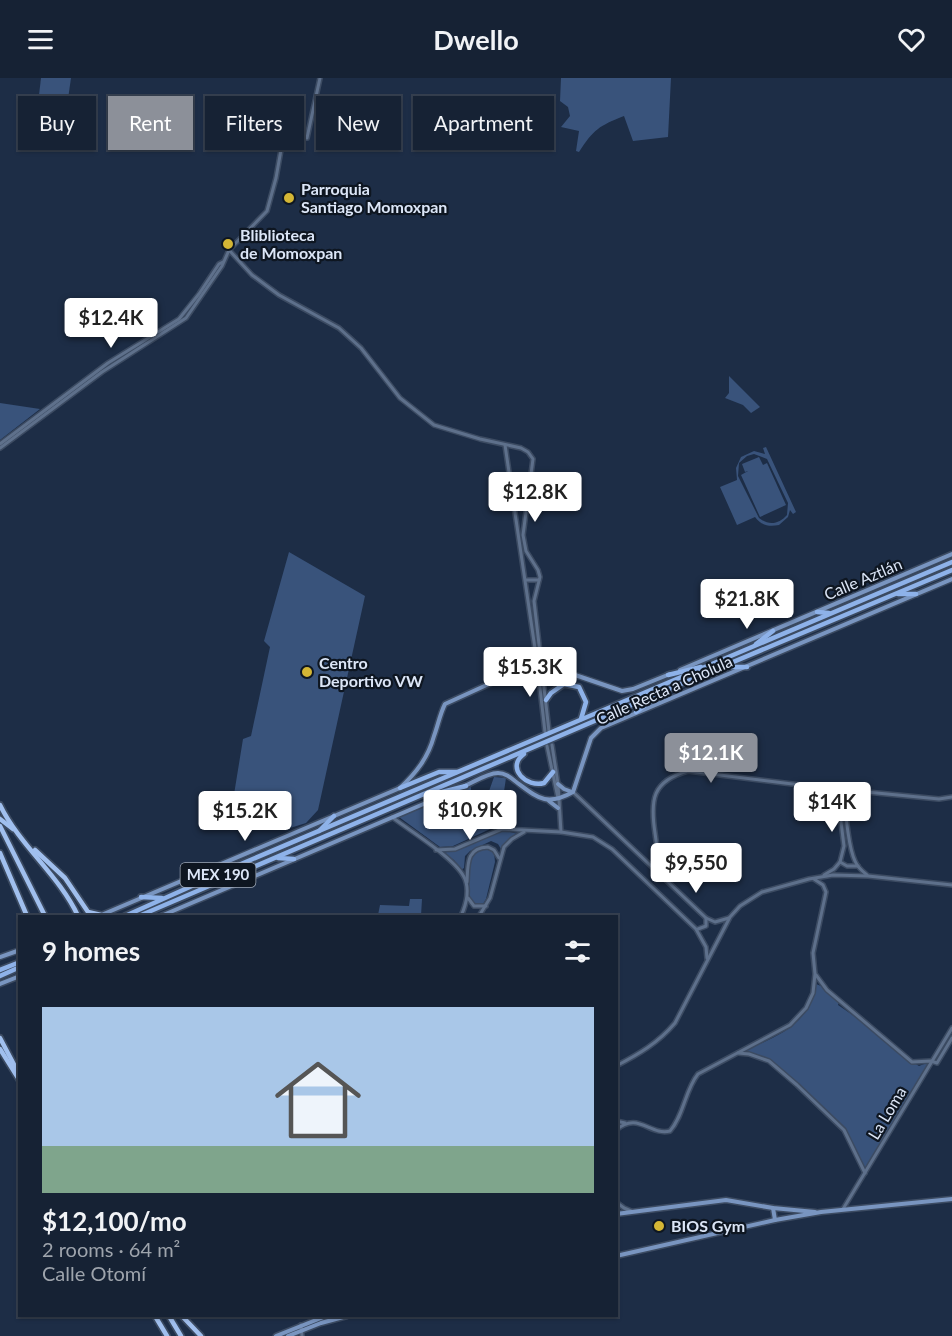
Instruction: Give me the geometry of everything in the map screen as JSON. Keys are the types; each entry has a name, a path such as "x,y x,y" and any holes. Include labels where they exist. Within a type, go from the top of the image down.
{"highway":[{"path":"0,805 68,896 78,915"},
{"path":"0,819 18,832"},
{"path":"0,826 44,915"},
{"path":"30,847 56,868 88,912 97,915"},
{"path":"0,853 27,915"},
{"path":"0,1038 18,1072"},
{"path":"0,1049 18,1078"},
{"path":"156,1317 168,1336"},
{"path":"170,1317 181,1336"},
{"path":"183,1317 201,1336"}],"main road":[{"name":"Calle Aztlán","path":"539,662 622,691 633,689 952,554"},
{"name":"Calle Recta a Cholula","path":"460,772 952,562"},
{"name":"Calle Recta a Cholula","path":"142,915 952,570"},
{"name":"Calle Recta a Cholula","path":"573,792 589,744 601,728 952,579"},
{"path":"896,594 915,594"},
{"path":"817,612 831,614"},
{"path":"748,649 773,631"},
{"path":"540,652 549,665"},
{"path":"400,788 422,764 434,739 445,704 539,662"},
{"path":"668,675 716,664"},
{"path":"721,667 747,667"},
{"path":"546,700 551,693 564,684 579,687 586,702 581,720"},
{"path":"636,712 669,689"},
{"path":"534,748 520,757 517,762 521,778 532,784 541,784 553,772"},
{"path":"102,915 439,772 460,772"},
{"name":"MEX 190","path":"127,915 460,772"},
{"path":"163,915 490,775 498,773 507,775 537,797 558,808"},
{"path":"558,784 573,792"},
{"path":"416,798 466,786"},
{"path":"548,801 558,800 573,792"},
{"path":"318,833 334,816"},
{"path":"275,858 294,859"},
{"path":"141,897 165,898"},
{"path":"147,915 152,911"},
{"path":"0,957 18,951"},
{"path":"0,970 18,963"},
{"path":"0,976 18,969"},
{"path":"0,984 18,977"},
{"path":"618,1256 775,1220 821,1212 952,1198"},
{"path":"618,1214 726,1200 773,1208 821,1212"},
{"path":"773,1208 775,1220"},
{"path":"276,1336 301,1331 324,1317"},
{"path":"288,1336 343,1317"}],"street":[{"path":"0,446 72,389 183,315 219,264 223,262 229,250 267,211 284,133 307,138 320,78"},
{"path":"229,250 252,274 279,295 339,328 361,348 400,398 434,425 459,434 521,448 533,459 524,535 526,551 539,573 534,601 540,652 539,662 547,731 546,700 539,662 525,579 505,446"},
{"path":"523,563 532,561"},
{"path":"525,579 539,580"},
{"path":"558,800 550,746 558,784 561,832"},
{"path":"661,876 652,801 659,788 671,777 688,771 825,788 939,799 952,797"},
{"path":"822,876 834,869 840,862 844,846 837,801 825,788"},
{"path":"863,791 854,795 846,805 853,855 858,866 868,876"},
{"path":"573,792 706,918 715,922 730,917"},
{"path":"392,818 436,850 460,871 466,885"},
{"path":"436,850 455,849 502,830 561,832 593,837 607,845 696,929 706,947 707,959"},
{"path":"480,915 490,898 504,847 525,831"},
{"path":"461,915 467,896 467,860 472,852 482,847 491,847 497,852 500,860"},
{"path":"840,862 847,866 858,866"},
{"path":"618,1065 663,1038 675,1023 730,917 740,906 762,892 822,876 868,876 952,885"},
{"path":"618,1129 636,1122 664,1132 670,1131 695,1078 703,1070 790,1025 799,1017 813,993 815,974 813,953 826,892 823,885 813,878"},
{"path":"467,896 474,906 486,906"},
{"path":"696,929 700,930 706,926 706,918"},
{"path":"815,974 827,990 912,1062 937,1063 952,1038"},
{"name":"La Loma","path":"842,1211 952,1028"},
{"path":"736,1053 749,1054 769,1061 797,1085 844,1130 865,1174"},
{"path":"618,1122 627,1124"},
{"path":"618,1203 627,1210 636,1211"}],"shaded area":[{"path":"41,78 71,78 68,96 39,95"},
{"path":"561,78 671,78 668,137 633,141 624,116 598,129 579,152 576,151 579,131 561,127 570,116 568,107 560,101"},
{"path":"729,376 760,407 751,413 743,405 725,398 729,393"},
{"path":"0,403 40,409 0,440"},
{"path":"766,447 796,512 793,514 790,510 788,517 779,525 765,525 755,517 737,525 720,487 737,480 736,468 741,457 754,451 765,454 763,448","holes":["754,454 767,459 788,503 787,515 774,523 759,518 738,476 739,463 747,456"]},
{"path":"759,457 763,465 767,463 786,505 760,517 741,475 748,471 745,472 742,464"},
{"name":"Centro Deportivo VW","path":"289,552 365,596 318,810 306,823 290,828 230,819 243,739 251,736 270,647 264,641"},
{"path":"494,777 506,778 499,825 453,846 440,847 399,817 471,787 469,794 472,800 488,794"},
{"path":"506,831 518,834 511,837 501,849 498,844 491,841 470,851 465,856 464,868 461,870 454,860 443,853 490,835"},
{"path":"486,848 494,852 495,862 486,899 483,904 476,906 469,897 469,861 475,852"},
{"path":"410,899 422,899 421,915 378,915 380,905 409,906"},
{"path":"816,984 839,1002 838,1005 870,1027 904,1057 919,1066 932,1061 865,1174 844,1130 776,1067 761,1057 736,1053 775,1037 798,1021 813,998"}],"place":[{"name":"Parroquia Santiago Momoxpan","path":"289,198"},
{"name":"Bliblioteca de Momoxpan","path":"228,244"},
{"name":"Centro Deportivo VW","path":"307,672"},
{"name":"BIOS Gym","path":"659,1226"}]}
